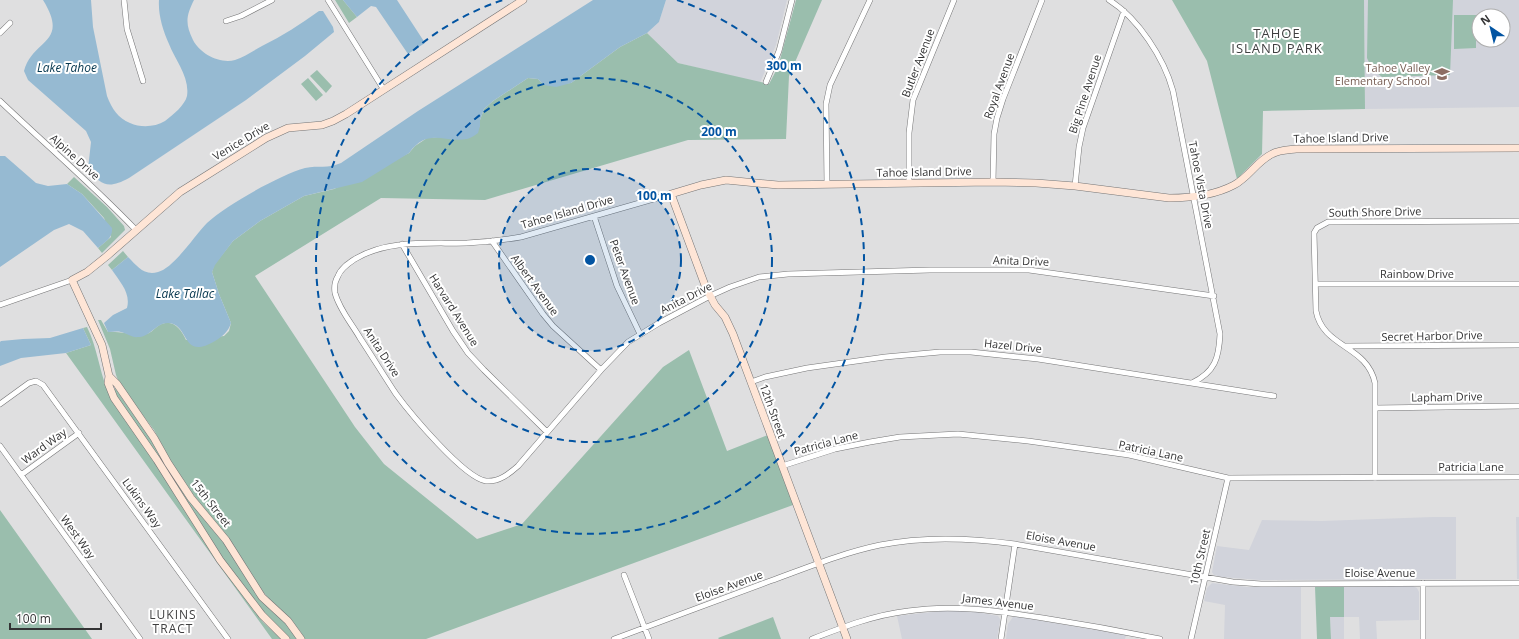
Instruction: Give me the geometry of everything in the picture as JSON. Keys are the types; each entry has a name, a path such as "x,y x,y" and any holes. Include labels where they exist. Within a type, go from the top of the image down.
{"street":[{"path":"124,0 127,29 143,81"},
{"path":"226,21 241,16 272,0"},
{"path":"328,0 384,90"},
{"name":"Venice Drive","path":"0,305 72,280 97,265 180,192 266,138 288,128 333,122 523,0"},
{"path":"766,82 779,52 792,0"},
{"path":"827,184 826,104 828,94 830,86 870,0"},
{"name":"Butler Avenue","path":"909,183 909,133 913,100 954,0"},
{"name":"Royal Avenue","path":"993,182 994,134 997,118 1042,0"},
{"name":"Tahoe Vista Drive","path":"1109,0 1124,11 1154,48 1170,78 1214,296 1220,334 1218,355 1214,366 1208,374 1192,383"},
{"name":"Big Pine Avenue","path":"1075,186 1079,147 1083,128 1124,11"},
{"path":"0,33 10,23"},
{"name":"Alpine Drive","path":"0,101 103,196 136,230"},
{"name":"Tahoe Island Drive","path":"336,281 338,274 343,268 363,254 375,250 402,244 492,241 521,237 701,185 726,180 778,185 993,182 1036,183 1075,186 1168,198 1193,196 1223,190 1246,177 1263,160 1282,150 1519,148"},
{"name":"12th Street","path":"671,194 710,296 728,324 751,382 847,639"},
{"name":"Peter Avenue","path":"594,216 617,286 640,334"},
{"name":"South Shore Drive","path":"1376,478 1375,383 1373,374 1365,361 1326,333 1317,319 1313,241 1314,233 1317,228 1328,222 1519,221"},
{"name":"Albert Avenue","path":"492,241 553,326 601,370"},
{"name":"Harvard Avenue","path":"402,244 468,353 547,432"},
{"name":"Anita Drive","path":"336,281 335,293 343,310 396,394 416,419 449,454 477,478 486,481 493,481 503,478 518,466 601,370 628,342 710,296 746,281 772,276 1002,270 1049,272 1214,296"},
{"name":"15th Street","path":"72,280 102,345 109,376 108,383 121,409 157,460 220,560 262,615 286,639"},
{"name":"Rainbow Drive","path":"1316,284 1519,284"},
{"name":"Secret Harbor Drive","path":"1345,346 1519,345"},
{"name":"Hazel Drive","path":"751,382 765,377 807,368 885,357 940,352 971,352 1038,359 1274,396"},
{"name":"15th Street","path":"109,376 154,438 168,463 191,498 226,540 262,597 288,621 300,639"},
{"name":"Lukins Way","path":"0,404 30,383 36,382 43,385 228,639"},
{"name":"Lapham Drive","path":"1375,408 1519,406"},
{"name":"Ward Way","path":"21,475 79,433"},
{"name":"Patricia Lane","path":"782,466 835,449 870,442 900,437 958,434 1020,440 1129,455 1228,478 1519,477"},
{"name":"West Way","path":"0,446 140,639"},
{"name":"10th Street","path":"1191,639 1228,478"},
{"name":"Eloise Avenue","path":"614,639 819,563 858,550 900,542 959,539 1015,544 1206,578 1261,584 1519,583"},
{"path":"1001,639 1015,544"},
{"path":"624,575 649,639"},
{"path":"1423,583 1423,639"},
{"name":"James Avenue","path":"812,639 865,620 908,610 969,608 1006,612 1112,629 1160,639"}],"shaded area":[{"path":"666,0 787,0 776,45 760,83 678,63 647,33 659,22"},
{"name":"Tahoe Valley Elementary School","path":"1364,0 1519,0 1519,107 1365,109"},
{"path":"1456,517 1456,579 1260,580 1222,577 1214,575 1212,572 1217,546 1249,550 1262,520 1322,521"},
{"path":"1516,517 1519,517 1519,579 1517,579"},
{"path":"1212,583 1247,587 1301,587 1301,639 1224,639 1225,605 1204,601 1207,588"},
{"path":"1411,585 1417,588 1419,592 1419,620 1376,621 1377,639 1360,639 1359,617 1344,617 1344,587"},
{"path":"941,611 972,611 998,616 1000,622 997,639 902,639 897,616"},
{"path":"1013,617 1126,635 1125,639 1006,639 1008,624"},
{"path":"1330,617 1344,617 1344,639 1331,639"}],"green space":[{"path":"335,0 343,0 357,17 349,23"},
{"path":"796,0 822,0 789,76 786,139 688,140 485,200 381,198 255,276 355,427 384,464 477,539 522,524 663,367 689,350 727,451 768,435 793,505 426,639 305,639 290,619 261,589 228,537 195,497 171,462 154,430 120,385 110,349 98,320 101,320 108,332 147,334 158,326 168,323 179,328 186,340 224,336 229,331 231,323 212,272 214,265 233,241 260,221 304,196 334,189 409,153 415,146 427,138 439,137 456,139 480,126 480,120 484,109 493,101 528,78 538,79 544,85 571,83 620,47 647,33 678,63 769,84 778,67"},
{"path":"1172,0 1364,0 1365,109 1263,111 1262,154 1237,179 1207,61"},
{"path":"1368,0 1453,0 1450,75 1382,77 1372,69 1367,58"},
{"path":"1454,15 1471,15 1471,48 1476,48 1454,49"},
{"path":"317,70 332,86 326,93 310,76"},
{"path":"308,78 323,95 316,101 301,84"},
{"path":"74,177 107,207 124,226 125,230 102,253 98,248 111,237 104,218 82,194 67,184"},
{"path":"123,251 128,257 112,270 108,265"},
{"path":"87,327 107,389 222,566 263,622 281,639 272,639 66,353 91,345 83,328"},
{"path":"115,388 211,525 298,639 289,639 270,621 226,563 114,392"},
{"path":"0,510 92,639 0,639"},
{"path":"1315,587 1344,587 1344,617 1330,617 1331,639 1317,639"},
{"path":"773,617 781,639 718,638"}],"water":[{"name":"Lake Tahoe","path":"43,0 91,0 93,27 109,101 113,109 126,121 134,125 143,126 157,125 165,121 175,113 187,96 184,75 163,28 159,11 159,0 194,0 188,15 188,25 193,40 205,54 223,61 235,60 245,56 284,34 319,11 323,11 333,27 334,32 305,56 246,100 129,178 116,184 106,184 97,179 88,169 91,142 86,131 28,80 24,71 29,60 47,40 51,33 53,25 50,14"},
{"path":"343,0 397,0 425,43 408,54 376,7 371,6 357,17"},
{"name":"Lake Tallac","path":"593,0 666,0 659,22 647,33 620,47 571,83 556,87 544,85 538,79 528,78 493,101 484,109 480,120 478,133 471,137 458,140 429,138 423,140 409,153 362,182 304,196 260,221 233,241 215,265 212,272 231,323 225,334 215,341 204,346 196,347 191,345 176,325 169,323 160,325 143,336 134,337 119,332 108,332 104,323 113,315 127,308 128,303 126,293 112,270 128,257 138,267 149,273 158,272 164,269 177,258 207,223 227,208 268,184 294,172 305,168 331,166 341,163 418,111"},
{"path":"0,156 5,156 36,183 48,186 67,184 82,194 112,228 110,237 98,248 83,231 69,224 54,230 0,267"},
{"path":"83,328 91,345 66,353 21,358 0,366 1,341 50,338"}],"place":[{"name":"Tahoe Valley Elementary School","path":"1442,74"}],"district":[{"name":"TAHOE ISLAND PARK","path":"1277,40"},
{"name":"LUKINS TRACT","path":"173,622"}]}
